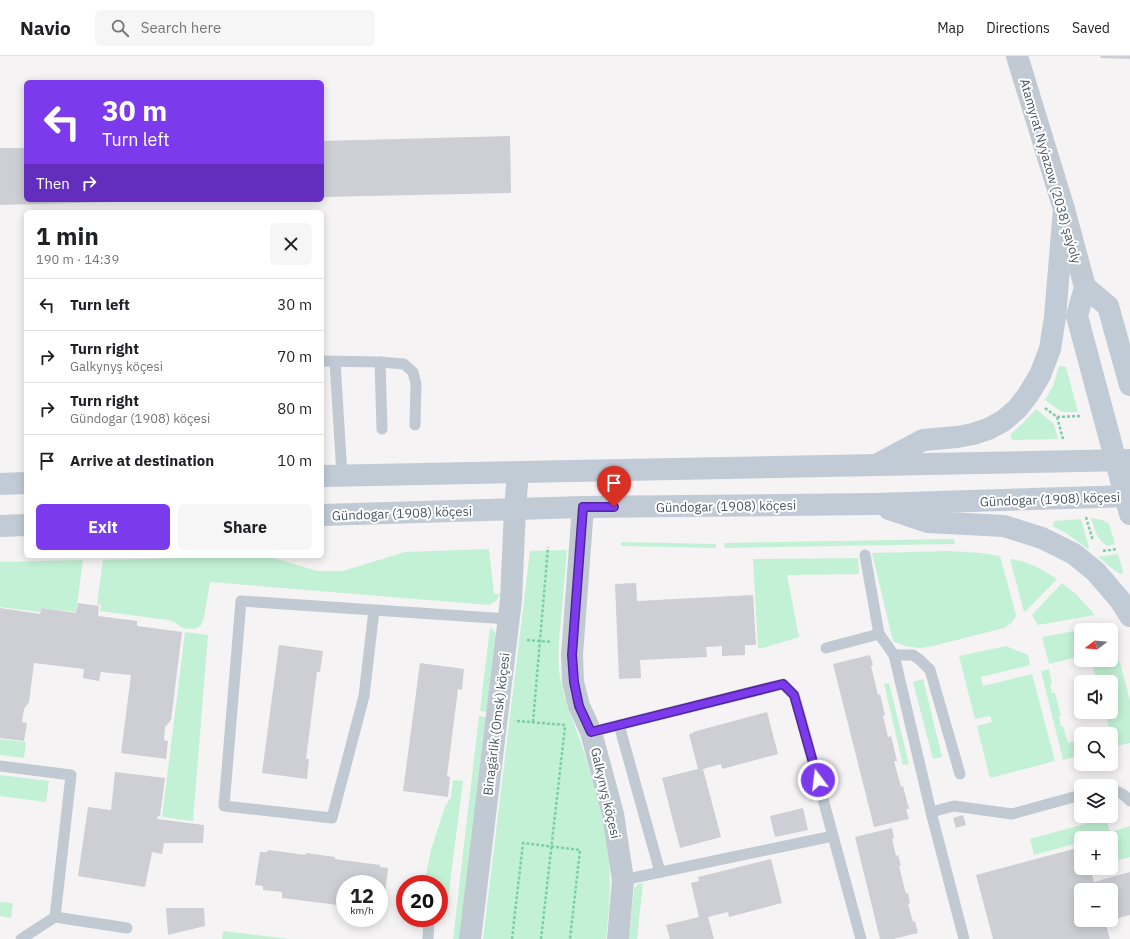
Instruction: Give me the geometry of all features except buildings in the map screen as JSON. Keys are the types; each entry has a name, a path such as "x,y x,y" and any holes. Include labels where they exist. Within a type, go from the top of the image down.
{"main road":[{"path":"875,465 923,440 957,437 988,429 1003,421 1017,409 1028,395 1040,375 1050,348 1055,317 1064,209"},
{"path":"1128,502 1123,460 1077,316 1085,287 1130,324"},
{"path":"1108,306 1130,385"},
{"path":"332,476 1123,460"},
{"path":"515,509 518,472"},
{"path":"0,484 24,483"},
{"name":"Gündogar (1908) köçesi","path":"324,515 583,507 1128,502"},
{"path":"875,504 928,522 1004,526 1042,538 1074,554 1096,572 1120,600 1130,616"},
{"path":"0,526 24,525"}],"street":[{"name":"Atamyrat Nyýazow (2038) şaýoly","path":"1017,56 1064,209 1085,287"},
{"name":"Galkynyş köçesi","path":"583,507 572,655 574,682 579,706 591,732 613,814 623,880 618,939"},
{"name":"Binagärlik (Omsk) köçesi","path":"470,939 510,600 515,509"}],"lane":[{"path":"324,361 404,364 414,372 416,384 415,425"},
{"path":"332,476 335,361"},
{"path":"380,362 382,430"},
{"path":"865,555 879,634 894,655 931,812 964,939"},
{"path":"374,610 364,696 332,818 224,806 241,601 508,619"},
{"path":"826,648 879,634"},
{"path":"894,655 913,655 930,670 960,774"},
{"path":"591,732 783,684 794,695 796,700 861,939"},
{"path":"618,725 660,872"},
{"path":"0,766 71,775 55,916"},
{"path":"1118,792 1130,801"},
{"path":"931,812 954,806 1012,814 1074,797"},
{"path":"623,880 833,836"},
{"path":"21,939 55,916 127,928"},
{"path":"428,939 429,927"}],"path":[{"path":"1040,404 1057,417 1064,439"},
{"path":"1057,417 1080,416"},
{"path":"1086,517 1095,547"},
{"path":"533,722 548,546"},
{"path":"1099,549 1102,551 1116,549"},
{"path":"526,640 553,642"},
{"path":"510,720 565,725 569,722"},
{"path":"541,939 565,725"},
{"path":"512,939 523,843 580,850 570,939"}],"green space":[{"path":"1059,366 1066,367 1078,412 1062,412 1045,400 1053,386"},
{"path":"1036,409 1054,424 1058,439 1012,440 1010,435"},
{"path":"1091,518 1098,519 1109,524 1115,544 1107,546 1100,540 1096,534"},
{"path":"1081,519 1089,547 1088,549 1066,533 1052,526 1055,521"},
{"path":"954,539 955,544 725,548 724,543"},
{"path":"621,542 716,544 716,548 621,546"},
{"path":"489,549 494,594 500,594 496,601 489,605 210,582 204,618 201,625 197,628 187,629 168,620 100,611 101,605 97,604 103,560 274,558 317,571 343,571 405,552"},
{"path":"567,550 558,655 559,670 565,697 593,781 606,834 610,880 606,939 483,939 530,551"},
{"path":"949,551 1000,556 1016,615 1014,619 1004,628 933,646 919,648 905,646 893,641 872,553"},
{"path":"1118,554 1123,571 1121,574 1112,569 1098,557"},
{"path":"858,558 859,574 787,575 799,637 763,648 758,648 753,559"},
{"path":"1010,559 1035,566 1057,579 1024,612"},
{"path":"83,560 76,612 41,608 40,612 0,607 0,562"},
{"path":"1062,583 1076,594 1095,615 1038,625 1032,615"},
{"path":"490,627 495,632 496,636 487,712 480,711"},
{"path":"1074,631 1074,658 1049,664 1042,637"},
{"path":"185,632 208,635 193,821 162,817"},
{"path":"1006,646 1028,655 1030,665 981,677 983,686 1032,674 1055,761 990,778 977,726 992,722 990,716 975,719 959,656"},
{"path":"1118,659 1130,701 1130,743 1118,746 1118,727 1109,727 1107,719 1118,719 1118,675 1095,675 1093,667 1118,667"},
{"path":"1049,669 1052,684 1050,685 1052,693 1055,693 1061,716 1059,717 1061,727 1063,726 1068,743 1074,741 1074,757 1063,760 1041,671"},
{"path":"923,679 942,757 933,759 913,682"},
{"path":"889,683 909,764 903,765 884,684"},
{"path":"479,716 486,717 460,939 453,939"},
{"path":"0,739 26,742 24,758 0,755"},
{"path":"0,775 49,781 46,802 0,796"},
{"path":"453,780 463,781 448,899 448,875 426,875 431,850 445,807 451,797"},
{"path":"1088,823 1107,823 1110,831 1074,831 1074,844 1034,855 1030,839"},
{"path":"1130,826 1130,857 1118,860 1118,831 1113,831"},
{"path":"643,883 637,939 629,939 634,889 638,884"},
{"path":"0,902 13,903 11,918 0,916"},
{"path":"223,931 290,939 222,939"}],"route":[{"path":"614,507 583,507 572,655 574,682 579,706 591,732 783,684 794,695 818,780"}]}
